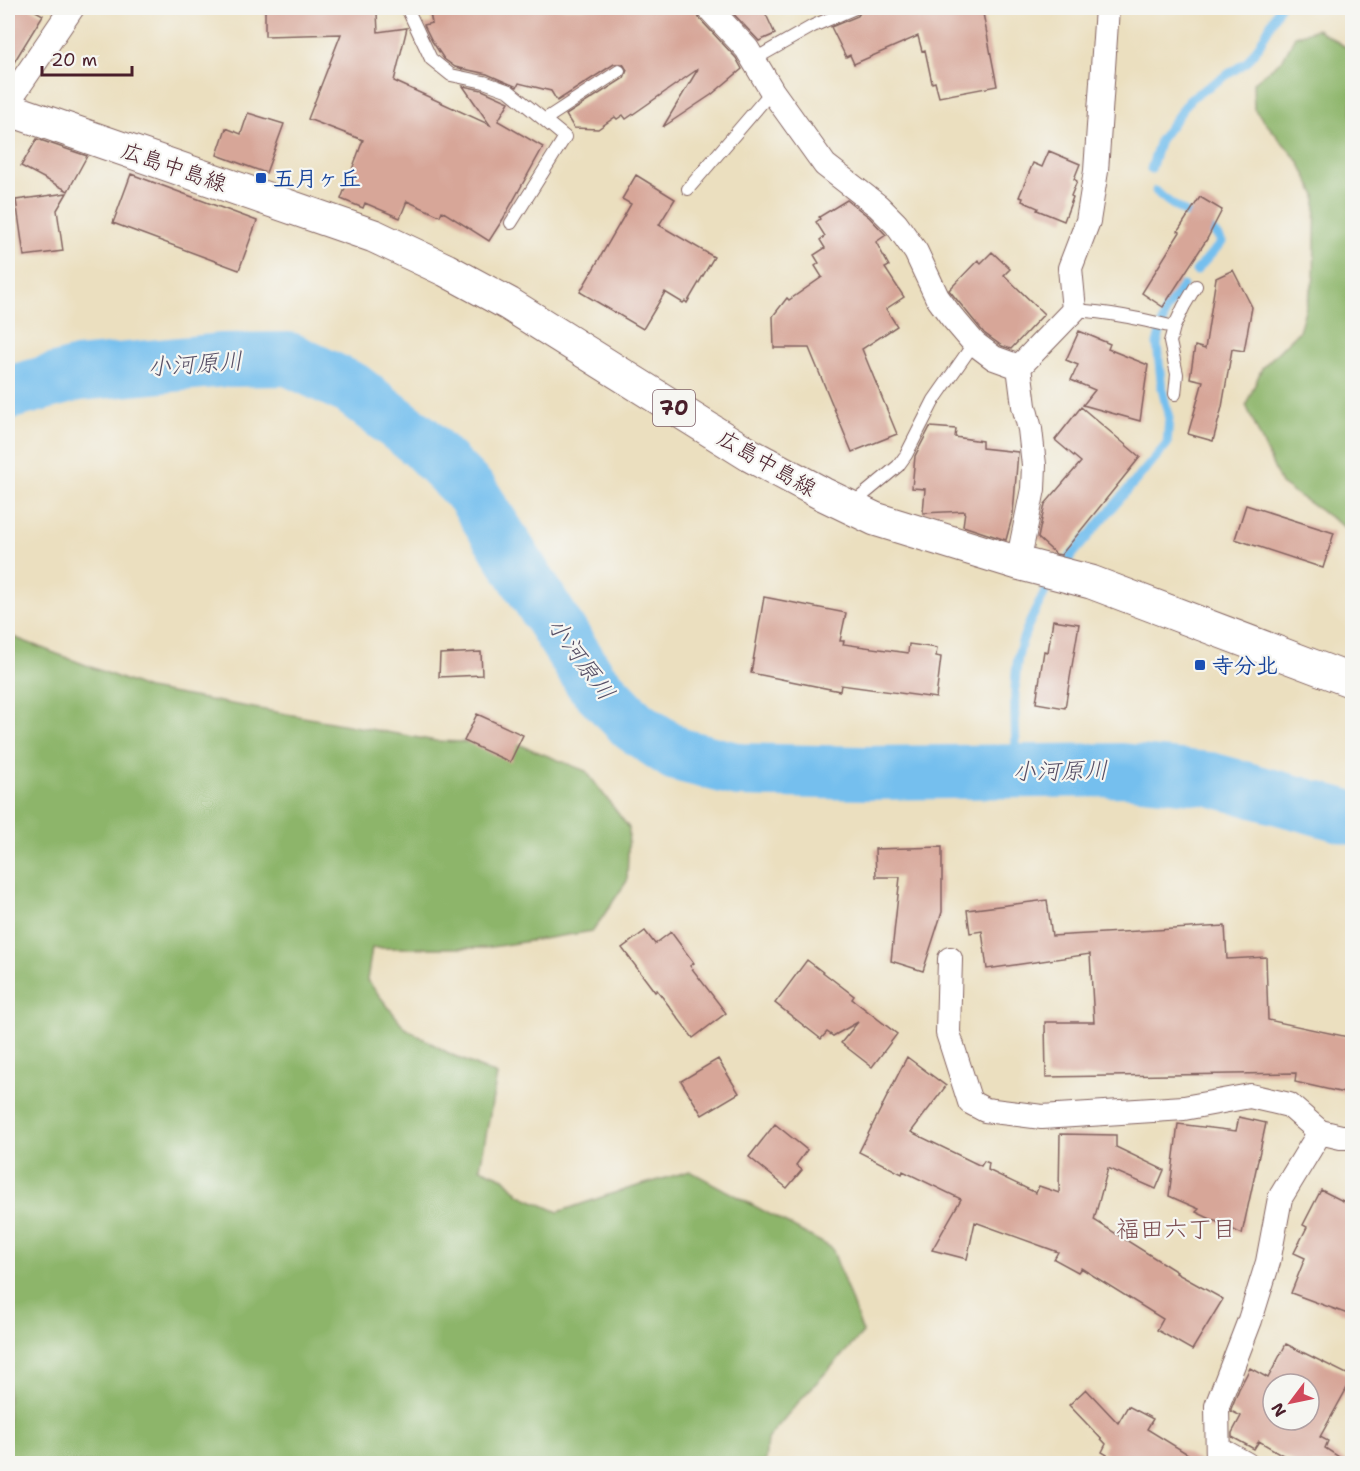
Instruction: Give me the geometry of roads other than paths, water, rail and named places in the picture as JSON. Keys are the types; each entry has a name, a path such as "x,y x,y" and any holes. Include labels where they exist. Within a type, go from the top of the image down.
{"main road":[{"name":"広島中島線","path":"8,109 374,236 446,270 509,304 750,455 875,519 1018,563 1091,582 1353,681"}],"street":[{"path":"8,102 72,8"},
{"path":"708,8 747,49 772,91 825,165 878,206 896,224 916,252 937,297 974,343 994,358 1018,367"},
{"path":"1018,367 1074,310 1070,268 1088,221 1096,171 1107,8"},
{"path":"1018,367 1030,429 1034,465 1033,489 1018,563"},
{"path":"950,959 948,1033 970,1102 985,1110 1042,1117 1184,1107 1250,1096 1289,1105 1320,1132 1353,1137"},
{"path":"1246,1464 1218,1456 1217,1406 1250,1320 1268,1262 1280,1198 1320,1132"}],"lane":[{"path":"407,8 431,59 451,75 484,82 509,91 565,137 511,223"},
{"path":"753,60 813,26 855,8"},
{"path":"544,120 619,71"},
{"path":"688,189 772,91"},
{"path":"1175,394 1178,374 1170,342 1174,327 1196,286"},
{"path":"1074,310 1103,311 1174,327"},
{"path":"849,506 898,466 934,400 974,343"}],"waterway":[{"path":"1151,169 1160,140 1191,98 1247,62 1260,44 1279,8"},
{"path":"1156,191 1208,227 1222,242 1196,271"},
{"path":"1067,561 1167,444 1169,418 1162,389 1157,344 1166,310 1183,286"},
{"name":"小河原川","path":"8,393 78,374 223,360 289,359 352,389 421,442 472,493 591,681 633,725 676,754 739,770 865,773 1122,770 1210,779 1352,818"},
{"path":"1017,773 1015,700 1018,657 1026,631 1045,592"}],"place":[{"name":"五月ヶ丘","path":"261,178"},
{"name":"寺分北","path":"1200,665"}],"district":[{"name":"福田六丁目","path":"1176,1229"}]}
